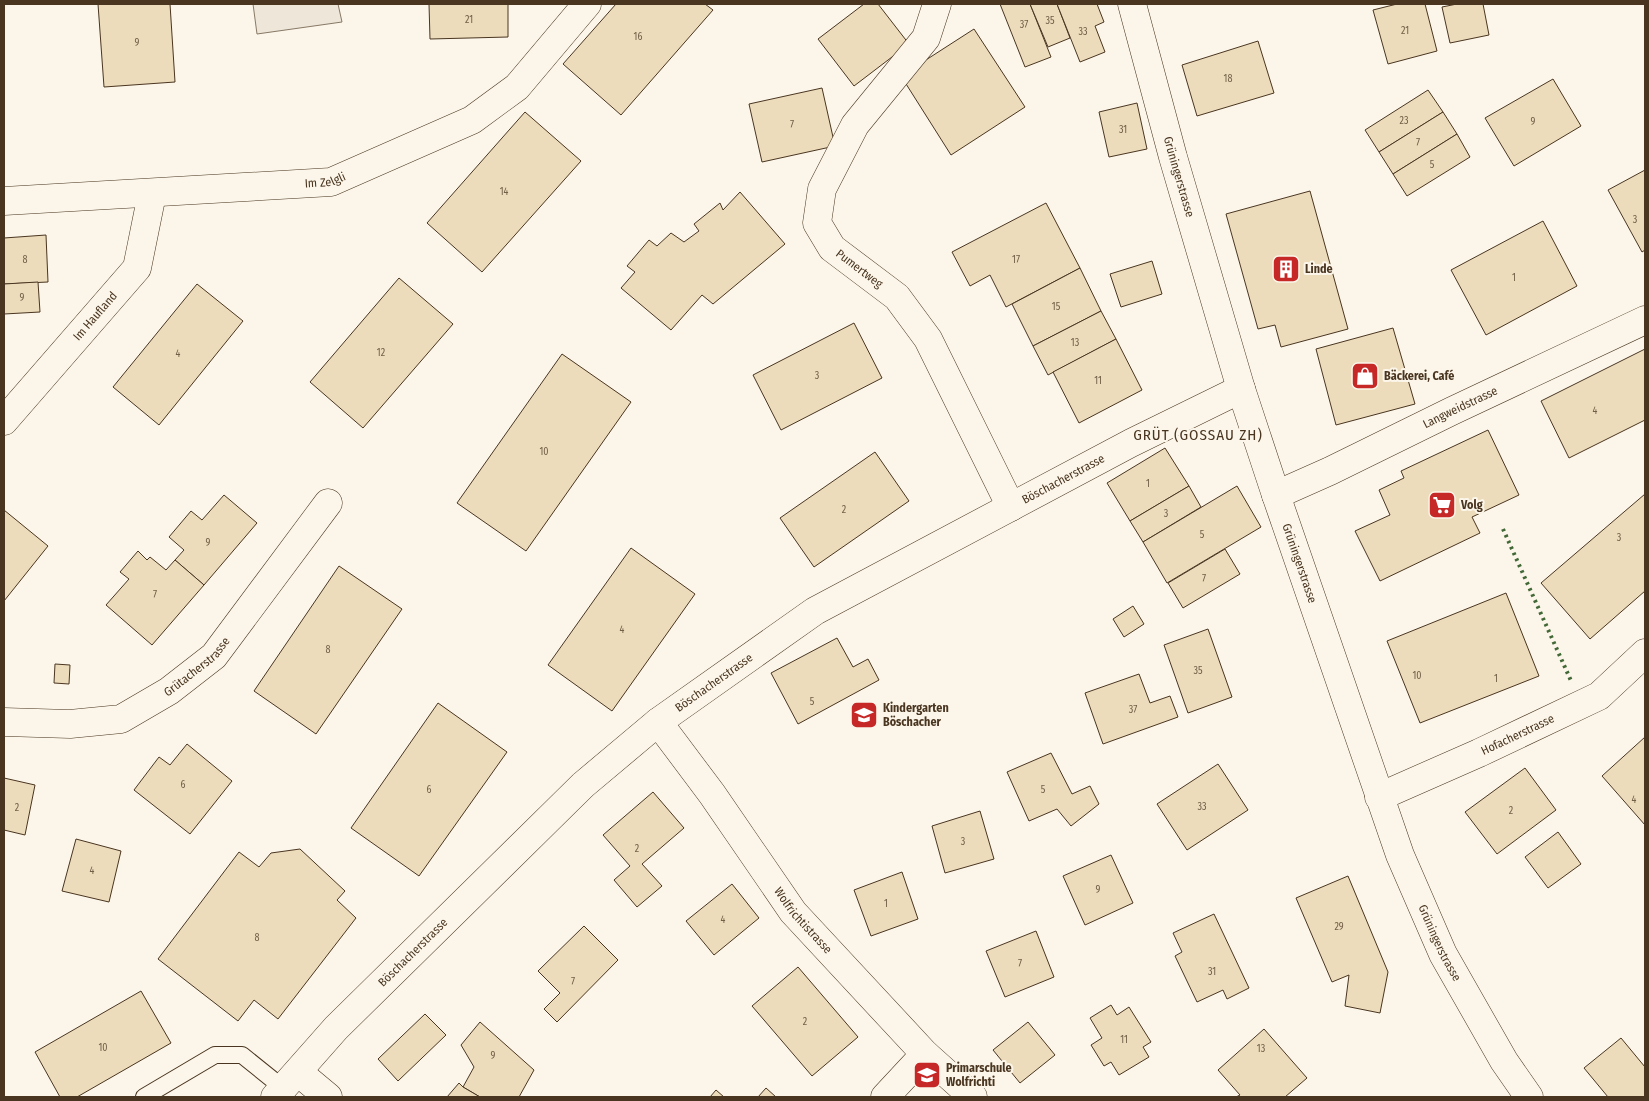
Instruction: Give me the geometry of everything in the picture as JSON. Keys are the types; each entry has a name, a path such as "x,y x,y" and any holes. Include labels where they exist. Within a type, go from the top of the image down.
{"street":[{"name":"Im Zelgli","path":"4,201 152,194 331,182 472,120 517,87 586,4"},
{"name":"Pumertweg","path":"937,4 926,38 856,125 822,189 817,222 832,248 897,297 928,339 1011,507"},
{"name":"Grüningerstrasse","path":"1132,4 1241,388 1379,797 1400,854 1443,954 1504,1061 1529,1097"},
{"name":"Im Haufland","path":"4,421 137,268 152,194"},
{"name":"Langweidstrasse","path":"1276,494 1330,471 1645,320"},
{"name":"Böschacherstrasse","path":"285,1086 336,1028 583,786 658,722 815,611 1131,443 1241,388"},
{"name":"Grütacherstrasse","path":"4,722 70,724 121,719 169,691 214,656 328,503"},
{"name":"Hofacherstrasse","path":"1379,797 1479,753 1599,696 1645,653"},
{"name":"Wolfrichtistrasse","path":"658,722 712,794 792,912 925,1054 973,1097"},
{"path":"885,1097 925,1054"},
{"path":"285,1086 328,1097"}],"lane":[{"path":"144,1097 215,1055 242,1055 285,1086"}],"shaded area":[{"path":"253,4 338,4 342,22 257,34"}],"building":[{"path":"98,4 170,4 175,82 104,87"},
{"path":"429,4 508,4 508,37 430,39"},
{"path":"616,4 705,4 713,10 621,115 563,64"},
{"path":"864,4 878,4 909,44 854,86 818,39"},
{"path":"1000,4 1030,4 1051,57 1025,67"},
{"path":"1030,4 1057,4 1070,38 1048,47"},
{"path":"1057,4 1097,4 1104,22 1095,26 1105,52 1080,62"},
{"path":"1397,4 1425,4 1437,51 1388,64 1373,10"},
{"path":"1457,4 1483,4 1489,35 1450,43 1442,7"},
{"path":"974,29 1025,107 951,155 901,76"},
{"path":"1258,41 1274,93 1197,116 1182,65"},
{"path":"1553,79 1581,126 1514,166 1485,118"},
{"path":"822,88 835,146 762,162 749,104"},
{"path":"1428,90 1443,112 1379,152 1365,130"},
{"path":"1137,103 1147,149 1109,157 1099,112"},
{"path":"525,112 581,161 482,272 427,223"},
{"path":"1443,112 1457,134 1393,174 1379,152"},
{"path":"1457,134 1470,157 1407,196 1393,174"},
{"path":"1645,170 1645,250 1642,252 1608,190"},
{"name":"Linde","path":"1310,191 1348,329 1281,347 1275,325 1258,329 1226,214"},
{"path":"740,192 785,244 713,304 702,295 671,330 621,288 635,272 627,266 649,240 657,246 671,233 684,242 699,231 694,224 720,203 723,210"},
{"path":"1046,203 1080,268 1006,307 990,275 970,286 952,252"},
{"path":"1543,221 1577,286 1486,335 1451,270"},
{"path":"46,235 48,282 4,284 4,238"},
{"path":"1152,261 1162,294 1121,307 1110,274"},
{"path":"1080,268 1101,311 1033,346 1012,304"},
{"path":"399,278 453,324 363,428 310,382"},
{"path":"38,282 40,312 4,314 4,284"},
{"path":"197,284 243,321 159,425 113,387"},
{"path":"1101,311 1116,339 1048,375 1033,346"},
{"path":"854,323 882,378 781,430 753,375"},
{"name":"Bäckerei, Café","path":"1393,328 1415,404 1336,425 1316,349"},
{"path":"1116,339 1142,390 1079,423 1053,372"},
{"path":"1645,349 1645,420 1569,458 1541,401"},
{"path":"562,354 631,402 526,551 457,503"},
{"name":"Volg","path":"1488,430 1519,495 1472,517 1480,533 1380,581 1355,531 1390,515 1379,490 1404,478 1401,471"},
{"path":"1165,448 1189,486 1130,521 1107,483"},
{"path":"875,452 909,501 814,567 780,518"},
{"path":"1189,486 1201,507 1143,542 1130,521"},
{"path":"1237,486 1261,527 1167,583 1143,542"},
{"path":"1645,494 1645,591 1590,639 1541,583"},
{"path":"224,495 257,523 204,585 175,560 184,550 169,537 191,511 202,520"},
{"path":"4,510 48,546 4,601"},
{"path":"631,548 695,594 612,711 548,665"},
{"path":"1225,549 1240,574 1183,608 1168,583"},
{"path":"138,551 147,560 150,557 166,570 175,560 204,585 152,645 106,605 129,579 120,572"},
{"path":"339,566 402,609 316,734 254,691"},
{"path":"1506,593 1539,676 1420,723 1387,641"},
{"path":"1133,606 1144,624 1124,637 1113,619"},
{"path":"1208,629 1232,697 1188,713 1164,645"},
{"path":"837,638 853,667 868,659 879,680 798,724 771,673"},
{"path":"55,664 70,665 69,684 54,683"},
{"path":"1139,674 1150,703 1170,696 1178,717 1103,744 1085,693"},
{"path":"438,703 507,752 419,876 351,828"},
{"path":"1645,737 1645,825 1602,776"},
{"path":"187,744 232,781 190,834 134,790 159,757 170,765"},
{"path":"1051,753 1072,794 1090,786 1099,804 1071,826 1057,809 1029,821 1007,772"},
{"path":"1218,764 1248,810 1187,850 1157,804"},
{"path":"1525,768 1556,810 1497,854 1465,812"},
{"path":"4,778 35,785 25,835 4,830"},
{"path":"653,792 684,828 642,864 662,886 637,907 614,880 630,866 603,835"},
{"path":"980,811 994,859 945,873 932,826"},
{"path":"1558,832 1581,864 1548,888 1525,857"},
{"path":"76,839 121,851 109,902 62,891"},
{"path":"300,849 345,891 337,900 356,918 278,1019 254,1000 238,1021 158,959 239,852 259,867 271,853"},
{"path":"1111,855 1133,903 1085,925 1063,876"},
{"path":"902,872 918,919 871,936 854,890"},
{"path":"1348,876 1388,972 1380,1013 1345,1006 1349,975 1332,982 1296,898"},
{"path":"732,884 759,918 714,955 686,921"},
{"path":"1214,914 1249,988 1227,999 1223,990 1197,1002 1175,956 1182,952 1173,933"},
{"path":"584,926 618,960 557,1022 544,1009 560,993 538,971"},
{"path":"1036,931 1054,977 1005,997 986,951"},
{"path":"798,967 858,1037 812,1076 752,1006"},
{"path":"141,991 171,1043 77,1097 60,1097 35,1052"},
{"path":"1111,1005 1117,1015 1129,1007 1151,1042 1143,1047 1149,1057 1119,1075 1111,1062 1104,1066 1091,1045 1102,1038 1090,1018"},
{"path":"425,1014 446,1035 398,1081 378,1059"},
{"path":"480,1022 534,1070 519,1097 480,1097 463,1087 474,1067 461,1045"},
{"path":"1028,1022 1055,1055 1020,1083 993,1050"},
{"path":"1264,1029 1307,1078 1285,1097 1236,1097 1240,1095 1218,1070"},
{"path":"1621,1038 1645,1067 1645,1097 1608,1097 1584,1068"},
{"path":"459,1083 463,1087 480,1097 447,1097"},
{"path":"766,1088 776,1097 758,1097"},
{"path":"716,1090 724,1097 710,1097"}],"hedge":[{"path":"1503,529 1572,683"}],"place":[{"name":"Linde","path":"1286,269"},
{"name":"Bäckerei, Café","path":"1365,376"},
{"name":"Volg","path":"1442,505"},
{"name":"Kindergarten Böschacher","path":"864,715"},
{"name":"Primarschule Wolfrichti","path":"927,1075"}],"district":[{"name":"GRÜT (GOSSAU ZH)","path":"1198,435"}]}
